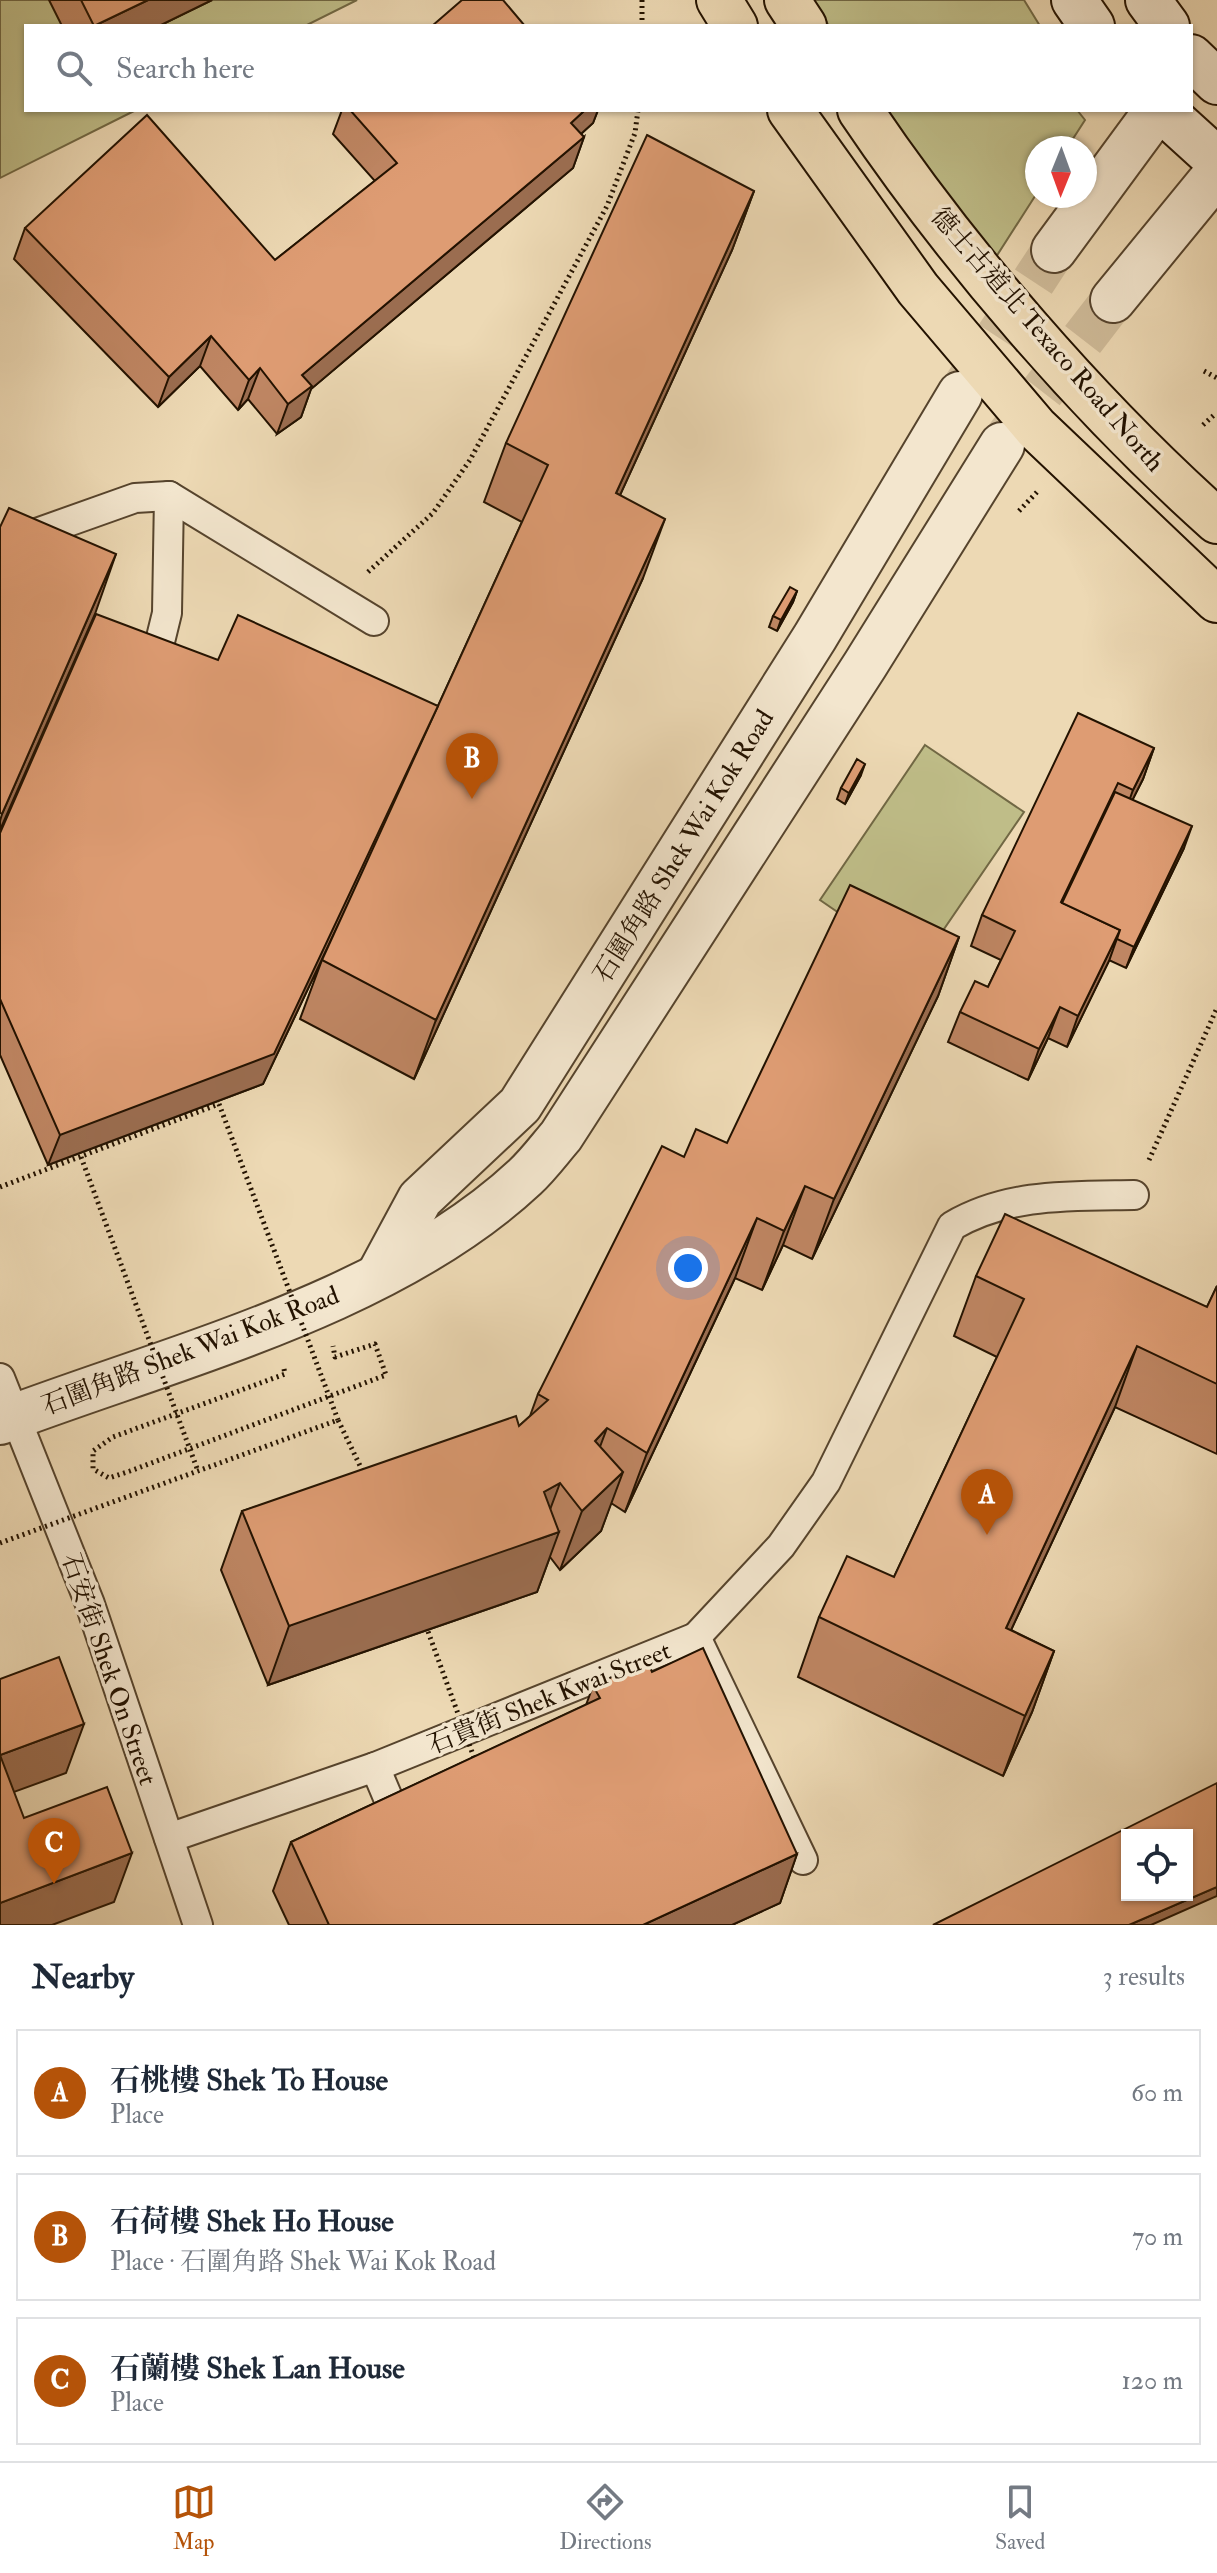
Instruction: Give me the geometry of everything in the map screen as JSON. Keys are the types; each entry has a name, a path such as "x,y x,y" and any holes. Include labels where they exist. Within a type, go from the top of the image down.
{"main road":[{"path":"719,0 734,24"},
{"path":"787,0 803,24"},
{"path":"791,112 918,289 1036,428 1217,600"},
{"name":"德士古道北 Texaco Road North","path":"861,112 965,253 1090,394 1178,486 1217,521"}],"street":[{"path":"1074,0 1091,24"},
{"path":"1148,0 1166,24"},
{"path":"1054,250 1158,112"},
{"path":"1162,112 1217,160"},
{"path":"1113,300 1217,173"},
{"name":"石圍角路 Shek Wai Kok Road","path":"379,1275 420,1199 520,1105 815,637 960,394"},
{"name":"石圍角路 Shek Wai Kok Road","path":"5,1406 269,1324 379,1275 446,1238 526,1177 561,1136 865,665 1002,445"}],"lane":[{"path":"156,658 167,613 169,496"},
{"path":"0,546 135,498 169,496 374,621"},
{"path":"696,1637 781,1546 826,1482 952,1226 978,1211 1032,1197 1134,1195"},
{"name":"石安街 Shek On Street","path":"5,1406 90,1604 198,1925"},
{"name":"石貴街 Shek Kwai Street","path":"169,1838 375,1767 696,1637 803,1860"},
{"path":"375,1767 402,1831"}],"path":[{"path":"642,0 642,24"},
{"path":"328,594 355,583 391,553 433,513 470,460 607,206 635,133 638,112"},
{"path":"1204,371 1217,378"},
{"path":"1203,425 1214,415"},
{"path":"1017,513 1045,484"},
{"path":"1134,1195 1217,1008"},
{"path":"0,1187 219,1104 338,1420 368,1484"},
{"path":"81,1157 198,1471"},
{"path":"285,1374 113,1437 93,1451 93,1469 109,1478 386,1375 375,1344 335,1357"},
{"path":"0,1543 338,1420"},
{"path":"425,1623 477,1767"}],"shaded area":[{"path":"0,0 357,0 309,24 24,24 24,112 132,112 0,178"},
{"path":"813,0 1024,0 1039,24 828,24"},
{"path":"884,112 1079,112 1085,120 1075,136 1025,136 1027,208 996,257 940,200"},
{"path":"925,745 1024,812 918,967 820,900"}],"building":[{"path":"81,0 148,0 98,24 93,24"},
{"path":"462,0 503,0 523,24 434,24"},
{"path":"352,112 583,112 571,123 584,137 302,375 312,386 288,404 260,368 249,380 211,336 169,377 25,228 147,115 275,260 397,163"},
{"path":"647,135 754,191 616,493 665,519 436,1020 322,960 548,465 506,443"},
{"path":"9,508 116,554 2,814 0,527"},
{"path":"790,587 797,591 781,620 773,616"},
{"path":"96,614 218,660 238,615 438,706 274,1054 60,1135 0,999 0,833"},
{"path":"1078,713 1154,748 1133,790 1118,783 1061,902 1120,930 1078,1016 1060,1007 1039,1049 960,1012 975,981 988,987 1015,931 982,915"},
{"path":"857,759 865,764 849,793 841,788"},
{"path":"1115,792 1192,826 1134,947 1117,939 1120,930 1062,903"},
{"path":"850,885 959,937 834,1199 805,1186 784,1231 757,1218 647,1453 607,1428 595,1441 623,1472 582,1511 560,1483 544,1492 559,1532 289,1626 242,1511 516,1416 519,1426 548,1400 538,1394 662,1146 684,1157 696,1129 727,1143"},
{"path":"1005,1214 1207,1307 1217,1286 1217,1384 1137,1346 1006,1628 1054,1651 1025,1716 819,1617 847,1556 894,1577 1024,1299 976,1276"},
{"path":"703,1648 797,1854 643,1925 329,1925 291,1842 600,1698 593,1686 647,1660 652,1672"},
{"path":"59,1657 84,1724 0,1755 0,1679"},
{"path":"0,1755 24,1818 107,1787 132,1853 0,1903"},
{"path":"1217,1783 1217,1887 1193,1897 1193,1829 1125,1829"},
{"path":"1121,1831 1121,1901 1185,1901 1129,1925 933,1925"}],"tunnel":[{"path":"961,392 1054,250"},
{"path":"1002,444 1113,300"}],"place":[{"name":"石荷樓 Shek Ho House","path":"472,799"},
{"name":"石桃樓 Shek To House","path":"987,1535"},
{"name":"石蘭樓 Shek Lan House","path":"54,1884"}]}
